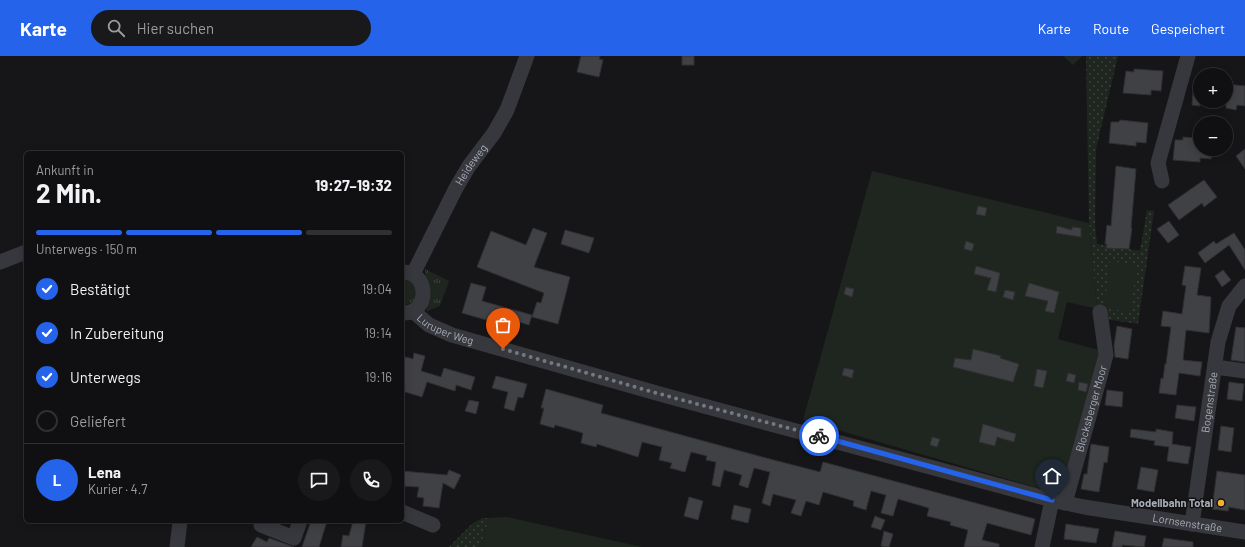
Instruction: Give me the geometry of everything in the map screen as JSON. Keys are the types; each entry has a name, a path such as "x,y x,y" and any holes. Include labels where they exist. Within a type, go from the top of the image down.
{"street":[{"name":"Heideweg","path":"408,273 469,166 494,132 507,110 527,56"},
{"path":"1162,181 1158,163 1188,56"},
{"path":"0,262 24,253"},
{"path":"408,273 422,285 424,292 419,306 408,312"},
{"name":"Bogenstraße","path":"1192,524 1215,367 1224,319 1235,297 1245,286"},
{"name":"Luruper Weg","path":"408,312 429,325 452,335 667,396 804,432"},
{"name":"Blocksberger Moor","path":"1042,547 1059,502 1106,355 1100,312"},
{"path":"1215,367 1245,371"},
{"name":"Lornsenstraße","path":"804,432 1059,502 1245,532"},
{"path":"404,513 433,526"},
{"path":"177,547 180,523"},
{"path":"261,525 294,538 299,523"}],"green space":[{"path":"1063,56 1082,56 1073,65"},
{"path":"1086,56 1118,56 1096,149 1095,224 1097,244 1140,251 1147,210 1154,211 1138,324 1105,319 1097,309 1089,223"},
{"path":"872,171 1089,223 1097,309 1067,302 1058,339 1102,351 1062,495 803,420"},
{"path":"1110,261 1137,265 1130,312 1104,308"},
{"path":"425,269 449,281 440,306 427,311"},
{"path":"404,279 407,279 416,287 415,300 409,304 404,305"},
{"path":"507,517 642,547 481,547 489,518"},
{"path":"482,518 489,518 481,547 449,547 472,524"}],"building":[{"path":"581,56 600,56 599,59 603,60 599,77 577,72"},
{"path":"682,56 694,56 694,65 682,65"},
{"path":"1134,69 1163,71 1161,91 1151,90 1151,95 1123,93 1126,71 1134,72"},
{"path":"1233,85 1245,86 1245,106 1237,105 1236,110 1226,108 1233,108"},
{"path":"1120,120 1148,123 1146,143 1136,142 1136,146 1109,143 1111,122 1119,122"},
{"path":"1183,137 1193,138 1193,156 1211,156 1211,159 1200,158 1200,162 1173,160 1175,140 1183,140"},
{"path":"1245,149 1245,169 1236,156"},
{"path":"1116,166 1136,169 1129,249 1106,248 1107,244 1105,244 1107,225 1111,226"},
{"path":"1204,180 1217,197 1204,207 1202,203 1179,220 1168,205"},
{"path":"978,206 987,208 985,216 976,214"},
{"path":"1169,221 1179,235 1168,243 1157,229"},
{"path":"1057,226 1072,230 1072,227 1081,228 1081,237 1056,233"},
{"path":"533,228 547,233 534,267 570,277 558,324 532,317 537,302 541,303 544,293 477,267 491,231 526,245"},
{"path":"565,230 594,238 589,253 561,244"},
{"path":"1234,233 1245,250 1245,270 1229,245 1205,263 1198,253 1214,241 1216,244"},
{"path":"966,241 974,244 972,251 964,249"},
{"path":"976,266 1000,273 996,292 987,290 991,278 974,274"},
{"path":"1185,266 1201,268 1197,295 1211,297 1209,333 1186,330 1183,360 1202,362 1200,376 1179,373 1176,395 1159,393 1161,378 1163,379 1166,364 1171,327 1161,326 1163,311 1182,314 1186,286 1182,285"},
{"path":"1223,270 1231,280 1222,287 1215,276"},
{"path":"471,283 486,287 482,301 532,315 529,325 506,318 504,325 462,313"},
{"path":"1029,283 1059,292 1054,313 1045,311 1048,301 1025,296"},
{"path":"846,287 854,289 852,297 844,294"},
{"path":"1005,290 1015,292 1013,300 1003,297"},
{"path":"1117,326 1132,329 1128,359 1115,357 1114,346"},
{"path":"1236,327 1245,328 1245,362 1231,360"},
{"path":"973,349 1001,356 1000,358 1019,364 1013,382 953,367 955,358 971,360"},
{"path":"414,353 425,356 421,371 441,377 444,368 475,377 471,390 456,385 455,391 427,382 422,397 404,392 404,357 413,359"},
{"path":"844,368 854,370 852,378 842,375"},
{"path":"1037,369 1047,371 1043,388 1034,386"},
{"path":"1068,373 1076,375 1074,383 1066,381"},
{"path":"496,376 527,384 523,398 518,397 514,411 504,408 508,392 492,388"},
{"path":"1079,382 1088,384 1086,392 1078,390"},
{"path":"1229,382 1244,384 1242,401 1227,399"},
{"path":"546,389 603,405 601,413 766,458 820,472 823,462 1035,519 1031,535 987,523 982,540 999,544 999,547 964,547 968,530 950,525 951,522 927,516 929,508 898,499 893,516 881,513 886,495 871,491 866,510 853,506 854,501 823,492 819,505 806,501 801,516 791,513 796,500 773,494 770,506 762,503 770,472 754,468 748,488 739,485 742,475 724,470 720,487 712,485 716,462 706,460 707,456 691,452 685,472 670,468 672,463 659,460 662,447 642,442 638,457 597,444 596,447 581,443 583,433 555,425 554,428 540,424 544,408 541,408"},
{"path":"1107,390 1123,392 1122,407 1105,405"},
{"path":"469,400 479,402 476,414 465,411"},
{"path":"1177,405 1196,407 1194,421 1175,418"},
{"path":"983,424 1016,434 1014,442 997,437 995,446 979,442"},
{"path":"1221,426 1234,428 1231,452 1218,450"},
{"path":"1131,429 1156,432 1156,429 1173,432 1172,444 1191,447 1188,464 1167,461 1169,447 1154,445 1155,441 1130,437"},
{"path":"932,437 940,439 937,447 930,445"},
{"path":"1091,444 1109,447 1107,463 1104,462 1099,492 1081,489 1084,474 1087,474"},
{"path":"1141,467 1158,470 1154,492 1137,489"},
{"path":"449,470 461,475 454,489 443,483 439,508 423,506 424,498 417,497 419,487 404,486 404,471 447,475"},
{"path":"1217,471 1245,475 1245,510 1229,507 1228,511 1212,509"},
{"path":"689,497 703,501 698,520 684,516"},
{"path":"734,505 751,509 748,523 731,519"},
{"path":"875,516 885,520 881,530 871,527"},
{"path":"310,523 326,523 319,547 302,547"},
{"path":"352,523 366,523 362,547 341,547 343,535 349,536"},
{"path":"1066,524 1099,529 1096,543 1064,539"},
{"path":"884,531 893,534 889,547 881,546"},
{"path":"1115,531 1146,536 1144,547 1122,545 1122,547 1112,547"},
{"path":"257,537 267,542 269,538 294,547 251,547"},
{"path":"1164,538 1193,542 1193,547 1162,547"}],"way so far":[{"path":"503,349 667,396 819,436"}],"place":[{"name":"Modellbahn Total","path":"1221,503"}],"route":[{"path":"819,436 1052,500"}]}
